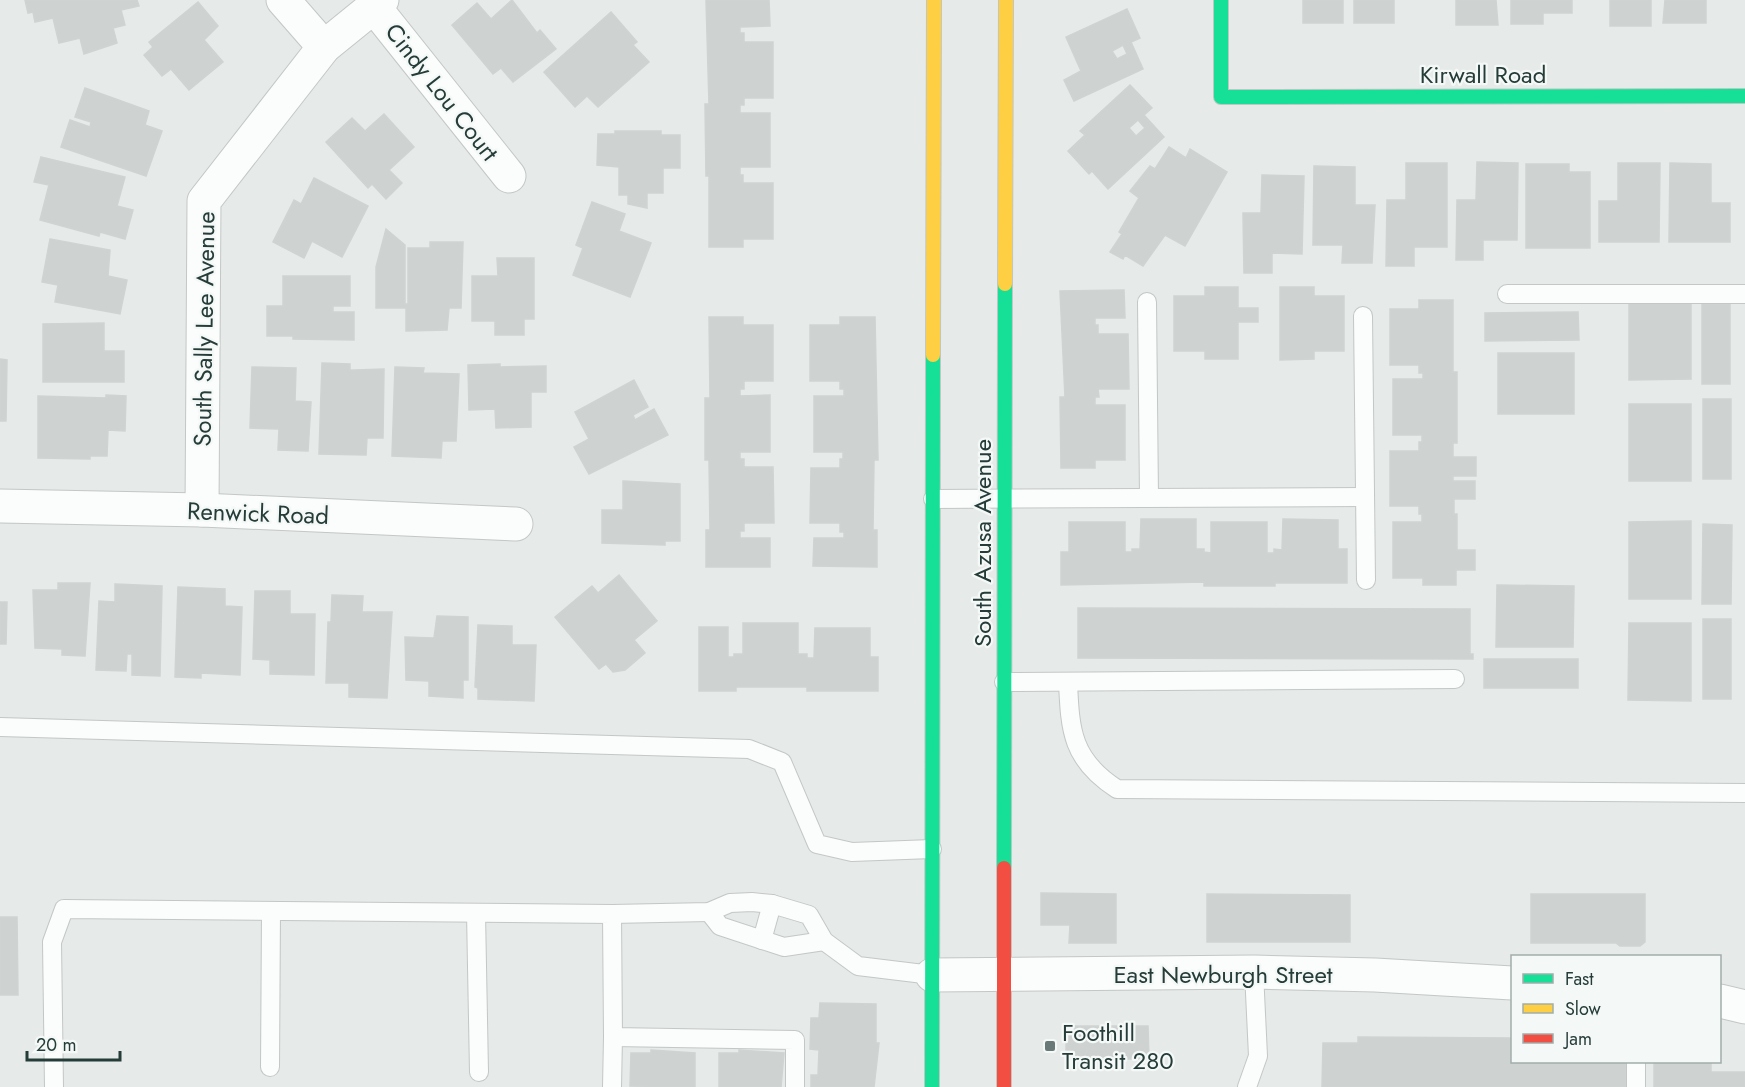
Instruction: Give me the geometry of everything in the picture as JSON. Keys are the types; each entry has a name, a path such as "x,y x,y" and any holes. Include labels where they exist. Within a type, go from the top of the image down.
{"main road":[{"name":"South Azusa Avenue","path":"932,1087 934,0"},
{"name":"South Azusa Avenue","path":"1004,1087 1006,0"},
{"name":"Kirwall Road","path":"1221,0 1221,97 1745,96"}],"street":[{"path":"283,0 324,47"},
{"name":"South Sally Lee Avenue","path":"202,510 204,201 324,47 379,4"},
{"name":"Cindy Lou Court","path":"379,4 508,176"},
{"name":"Renwick Road","path":"0,506 202,510 516,524"},
{"name":"East Newburgh Street","path":"932,975 1254,972 1375,975 1511,983"},
{"path":"1721,1001 1745,1007"}],"lane":[{"path":"1507,294 1745,294"},
{"path":"1147,302 1149,498"},
{"path":"1364,316 1366,580"},
{"path":"933,499 1365,496"},
{"path":"1004,682 1455,680"},
{"path":"1068,681 1070,726 1077,745 1094,774 1117,789 1745,793"},
{"path":"0,727 544,745 749,749 782,762 817,844 852,852 932,849"},
{"path":"54,1087 52,942 64,909 612,914 709,912 730,903 772,904 808,915 824,941 858,966 932,975"},
{"path":"762,940 772,904"},
{"path":"270,1067 271,911"},
{"path":"709,912 720,926 784,947 824,941"},
{"path":"476,913 479,1072"},
{"path":"612,914 612,1087"},
{"path":"1247,1087 1258,1056 1254,972"},
{"path":"613,1036 795,1040 795,1087"},
{"path":"1636,1063 1636,1087"}],"building":[{"path":"25,0 137,0 139,6 121,10 125,25 113,28 117,43 84,54 80,38 59,43 53,18 35,22 33,12 28,13"},
{"path":"512,0 537,33 540,30 556,49 513,82 501,68 493,74 452,25 477,3 491,19"},
{"path":"706,0 769,0 770,26 740,27 740,33 744,33 744,42 773,42 773,98 744,98 744,105 740,105 740,113 770,113 770,167 740,167 740,175 743,175 743,183 773,183 773,239 743,239 743,247 709,247 709,176 706,176 705,104 709,104"},
{"path":"1303,0 1343,0 1343,23 1303,23"},
{"path":"1354,0 1394,0 1394,23 1354,23"},
{"path":"1456,0 1496,0 1498,25 1456,25"},
{"path":"1511,0 1572,0 1572,13 1543,13 1543,24 1511,24"},
{"path":"1610,0 1651,0 1651,26 1610,26"},
{"path":"1665,0 1706,0 1706,23 1663,23"},
{"path":"198,2 218,26 204,40 223,62 189,90 171,69 162,76 144,55 153,47 149,42"},
{"path":"1127,9 1140,38 1131,42 1143,69 1074,101 1064,80 1081,71 1066,37","holes":["1123,45 1127,54 1117,59 1112,51"]},
{"path":"611,12 637,42 633,45 649,62 598,107 587,96 575,107 544,72"},
{"path":"1130,85 1152,108 1144,115 1164,137 1108,189 1092,171 1089,174 1068,151 1085,135 1080,131","holes":["1138,120 1145,128 1136,136 1129,128"]},
{"path":"85,88 149,111 145,125 162,131 146,176 61,147 70,120 90,127 91,122 75,117"},
{"path":"384,114 414,147 389,170 402,183 386,199 372,184 368,188 326,142 352,118 365,131"},
{"path":"615,131 661,131 661,135 680,135 680,168 663,168 663,193 647,193 647,208 628,204 628,195 619,195 619,167 597,165 598,134 615,134"},
{"path":"1169,147 1186,158 1190,149 1227,172 1185,246 1165,235 1143,266 1125,255 1123,259 1110,252 1122,234 1119,232 1139,198 1130,191 1150,166 1155,169"},
{"path":"41,157 125,177 117,206 133,210 125,239 100,232 99,236 40,220 49,185 34,182"},
{"path":"1477,162 1518,163 1517,240 1483,240 1483,260 1456,260 1457,200 1476,200"},
{"path":"1406,163 1447,163 1447,247 1414,247 1414,266 1386,266 1387,200 1406,200"},
{"path":"1618,163 1660,163 1659,242 1599,242 1599,201 1618,201"},
{"path":"1670,163 1711,164 1711,203 1730,203 1730,242 1669,242"},
{"path":"1526,164 1569,164 1569,172 1590,172 1590,248 1526,248"},
{"path":"1314,166 1355,167 1355,205 1375,205 1372,263 1342,263 1343,245 1313,245"},
{"path":"1262,175 1304,176 1302,254 1272,253 1272,273 1244,273 1243,213 1261,213"},
{"path":"314,178 368,206 342,257 312,241 304,258 273,242 294,200 301,204"},
{"path":"592,202 625,214 619,231 651,243 630,297 573,275 583,248 576,245"},
{"path":"386,229 405,245 405,304 408,304 408,248 430,248 430,242 463,242 461,308 449,308 447,330 406,331 406,308 376,308 376,267"},
{"path":"50,239 110,250 108,276 127,280 120,314 55,302 58,285 42,282"},
{"path":"497,258 534,258 534,319 524,319 524,335 495,335 495,321 472,321 472,276 498,276"},
{"path":"283,276 350,276 350,306 333,306 333,312 354,312 354,340 293,339 293,336 267,336 267,306 283,306"},
{"path":"1205,287 1238,287 1238,308 1258,308 1258,322 1238,322 1238,359 1205,359 1205,351 1174,351 1174,296 1205,296"},
{"path":"1280,287 1314,287 1314,296 1344,296 1344,351 1314,351 1314,359 1280,360"},
{"path":"1124,290 1125,318 1095,318 1095,325 1098,325 1098,334 1128,334 1129,389 1098,389 1099,397 1095,397 1095,405 1125,405 1125,460 1095,460 1095,468 1061,468 1060,397 1065,397 1060,291"},
{"path":"1419,300 1453,300 1453,372 1457,372 1457,443 1453,443 1453,457 1476,457 1476,476 1453,476 1453,481 1475,481 1475,499 1454,499 1454,514 1457,514 1457,550 1475,550 1475,570 1456,570 1456,585 1423,585 1423,578 1393,578 1393,522 1422,522 1422,514 1419,514 1419,506 1390,506 1390,451 1419,451 1422,435 1393,435 1393,379 1423,379 1423,373 1419,373 1419,365 1390,365 1390,309 1419,309"},
{"path":"1629,302 1691,302 1691,379 1629,380"},
{"path":"1702,304 1730,304 1730,384 1702,384"},
{"path":"1578,312 1579,340 1485,341 1485,313"},
{"path":"709,317 743,317 743,325 773,325 773,381 744,381 744,389 740,389 740,396 770,395 770,452 740,452 740,459 744,459 744,467 773,467 774,523 744,523 744,531 740,531 740,538 770,538 770,567 706,567 706,530 710,530 709,460 705,460 705,398 710,398"},
{"path":"840,317 875,317 878,460 874,460 873,530 877,530 877,567 813,566 814,538 844,538 844,532 840,532 840,523 810,523 811,468 840,468 840,459 843,459 843,452 814,452 814,396 844,396 844,389 840,389 840,381 810,381 810,325 840,325"},
{"path":"104,323 104,351 124,351 124,382 43,382 43,324"},
{"path":"1498,353 1574,353 1574,414 1498,414"},
{"path":"0,359 7,360 6,421 0,421"},
{"path":"322,363 350,364 350,370 384,369 383,438 367,438 366,455 319,454"},
{"path":"500,364 500,367 546,366 546,392 531,392 531,427 496,428 495,409 469,410 468,365"},
{"path":"252,367 296,368 295,401 311,402 308,451 278,450 279,429 250,428"},
{"path":"395,367 424,368 423,373 459,374 456,441 442,441 441,458 392,456"},
{"path":"634,380 648,407 633,415 635,420 654,409 668,435 589,474 574,447 589,439 575,412"},
{"path":"106,395 126,396 125,431 108,430 107,456 90,456 90,459 38,458 38,396 106,398"},
{"path":"1703,399 1731,399 1731,479 1703,479"},
{"path":"1629,404 1691,404 1691,481 1629,481"},
{"path":"623,481 680,484 680,541 665,541 665,545 602,543 602,510 623,510"},
{"path":"1141,519 1196,519 1196,549 1204,549 1204,552 1211,553 1211,522 1267,522 1267,553 1274,553 1274,549 1282,550 1283,519 1338,520 1338,549 1347,549 1347,583 1275,583 1275,586 1204,586 1204,582 1061,585 1061,552 1069,552 1069,522 1125,522 1125,552 1132,552 1132,549 1140,549"},
{"path":"1691,521 1691,599 1629,599 1629,522"},
{"path":"1703,524 1732,525 1731,604 1702,604"},
{"path":"619,575 657,621 634,640 645,653 625,670 613,672 606,664 599,669 555,617 592,586 598,593"},
{"path":"58,583 90,583 85,656 62,655 62,649 35,648 33,590 58,590"},
{"path":"115,584 162,586 160,676 132,675 132,654 127,654 126,671 96,670 99,601 115,602"},
{"path":"1497,585 1574,586 1573,647 1496,647"},
{"path":"178,587 225,589 225,606 242,607 240,675 201,673 201,678 175,677"},
{"path":"255,591 290,591 290,614 315,614 314,675 270,674 270,660 253,659"},
{"path":"332,595 363,596 362,612 392,612 387,698 349,697 349,683 326,683 328,622 331,622"},
{"path":"0,602 7,602 6,644 0,644"},
{"path":"1078,608 1470,609 1470,654 1473,654 1473,659 1078,658"},
{"path":"437,616 468,617 468,680 463,680 463,698 429,696 429,681 406,680 405,637 434,638"},
{"path":"1703,619 1731,619 1731,699 1703,699"},
{"path":"743,623 798,623 798,654 807,654 807,658 814,658 815,628 870,628 870,657 878,657 878,691 807,691 807,687 736,687 736,691 699,691 699,627 728,627 728,657 734,657 734,654 743,654"},
{"path":"1629,623 1691,623 1691,701 1628,700"},
{"path":"478,625 512,626 512,645 536,645 534,701 478,699 478,688 475,687"},
{"path":"1484,659 1578,659 1578,688 1484,688"},
{"path":"1041,893 1116,894 1116,943 1069,943 1070,925 1041,925"},
{"path":"1207,894 1350,895 1350,942 1207,942"},
{"path":"1531,894 1645,894 1645,942 1640,946 1620,946 1616,943 1531,943"},
{"path":"0,917 17,917 18,995 0,995"},
{"path":"820,1003 876,1004 876,1043 879,1043 874,1087 811,1087 811,1075 818,1075 819,1050 810,1049 811,1018 819,1018"},
{"path":"1066,1026 1148,1026 1149,1059 1066,1059"},
{"path":"1358,1037 1511,1038 1511,1063 1626,1063 1626,1087 1322,1087 1323,1043 1358,1043"},
{"path":"651,1050 695,1053 695,1087 630,1086 631,1053 651,1053"},
{"path":"739,1050 784,1053 781,1087 719,1087 719,1053 739,1053"},
{"path":"1654,1063 1711,1063 1711,1072 1745,1072 1745,1087 1654,1087"}],"traffic: fast":[{"path":"1221,0 1221,97 1745,96"},
{"path":"1004,868 1005,284"},
{"path":"932,1087 933,355"}],"traffic: slow":[{"path":"933,355 934,0"},
{"path":"1005,284 1006,0"}],"traffic: jam":[{"path":"1004,868 1004,1087"}],"place":[{"name":"Foothill Transit 280","path":"1050,1046"}]}
